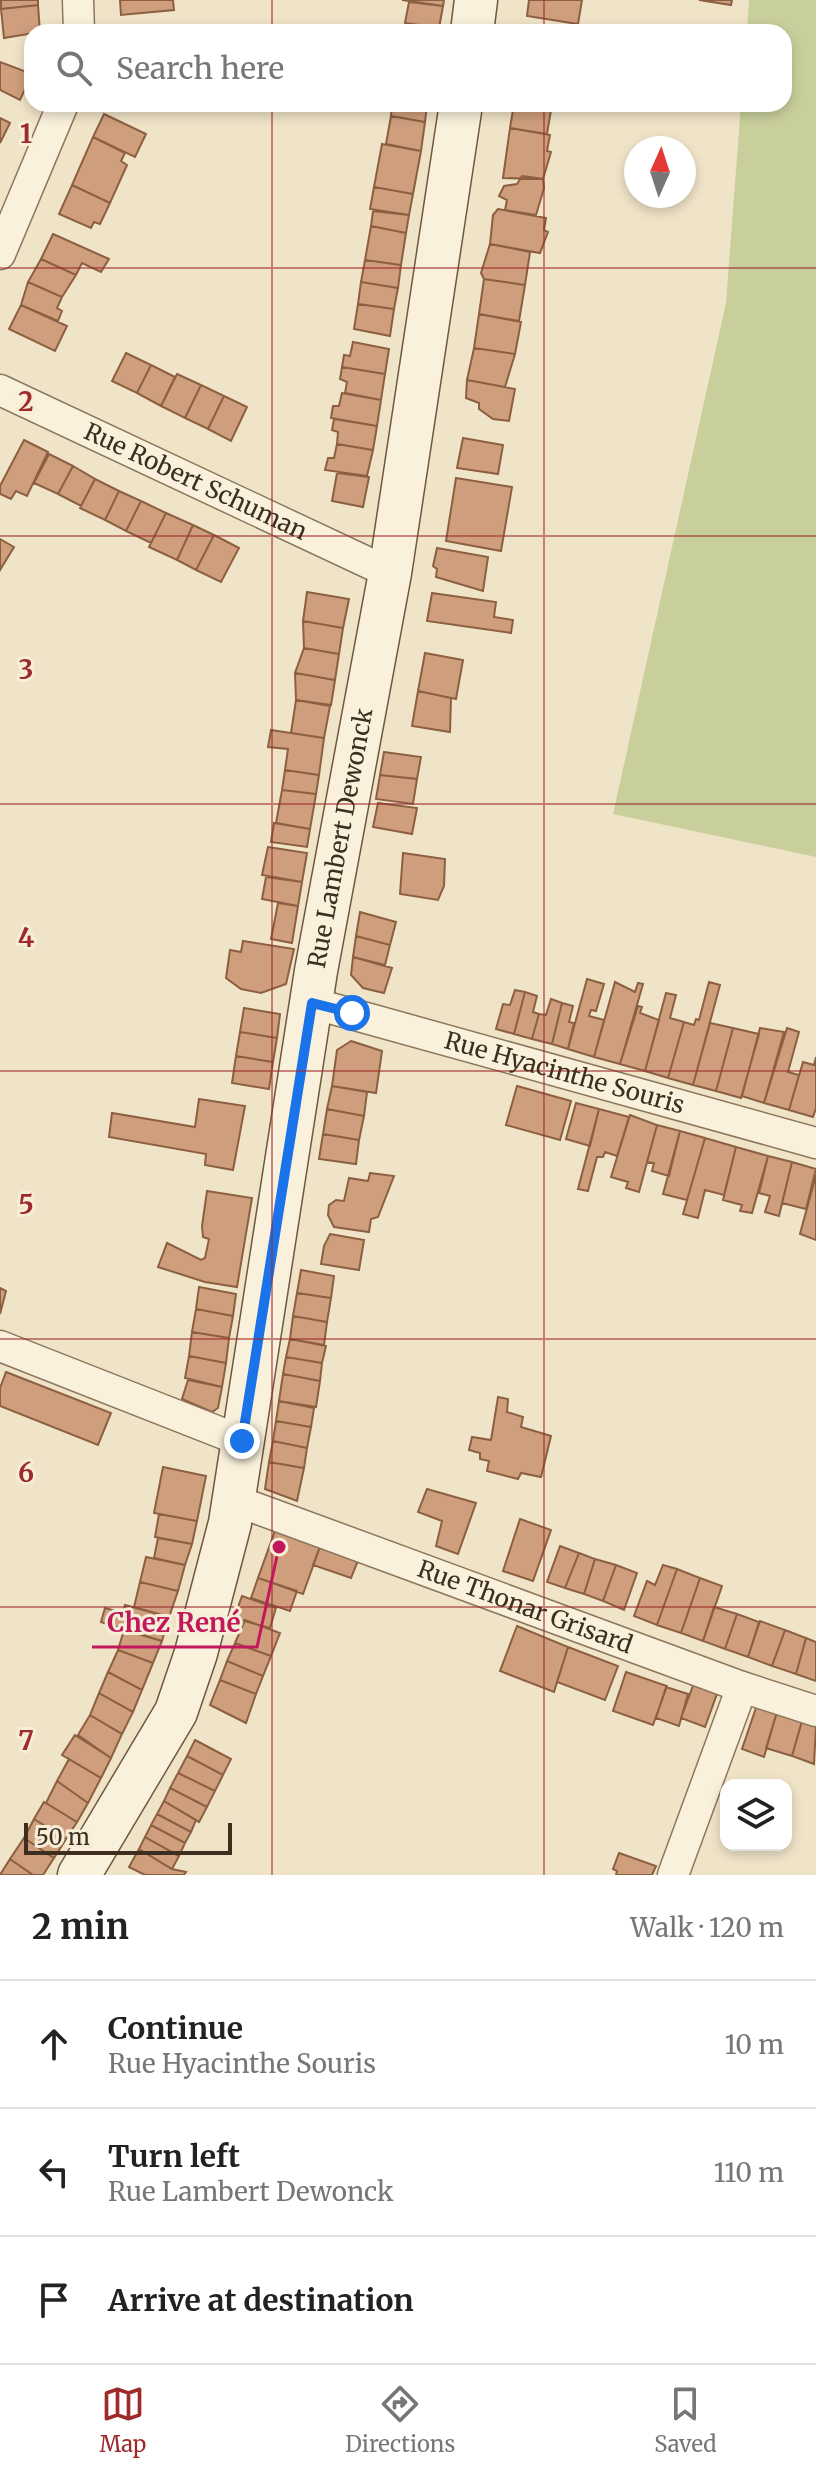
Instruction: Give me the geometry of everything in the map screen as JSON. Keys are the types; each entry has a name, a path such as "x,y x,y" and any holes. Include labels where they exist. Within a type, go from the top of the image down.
{"street":[{"path":"78,0 79,24"},
{"path":"473,24 476,0"},
{"path":"0,254 60,112"},
{"name":"Rue Lambert Dewonck","path":"79,1875 176,1712 200,1639 234,1500 312,1003 390,573 460,112"},
{"name":"Rue Robert Schuman","path":"1,393 390,573"},
{"name":"Rue Hyacinthe Souris","path":"312,1003 816,1143"},
{"path":"0,1346 242,1441"},
{"name":"Rue Thonar Grisard","path":"234,1500 742,1687 816,1711"},
{"path":"673,1875 742,1687"}],"green space":[{"path":"749,0 816,0 816,857 613,814 726,303 740,112 792,112 792,24 748,24"}],"building":[{"path":"1,0 38,0 38,5 1,9"},
{"path":"120,0 173,0 174,10 121,15"},
{"path":"402,0 444,0 443,6"},
{"path":"529,0 582,0 578,24 527,16"},
{"path":"699,0 732,0 731,5"},
{"path":"409,2 443,6 440,24 405,23"},
{"path":"38,5 39,24 24,24 24,35 4,38 1,9"},
{"path":"0,62 24,71 24,91 20,100 0,90"},
{"path":"391,112 426,112 425,122 391,116"},
{"path":"513,112 551,112 547,134 510,128"},
{"path":"104,114 146,134 135,157 93,137"},
{"path":"391,116 425,122 421,151 386,144"},
{"path":"0,118 10,123 0,143"},
{"path":"510,128 550,135 547,151 551,152 543,179 503,178"},
{"path":"93,137 125,153 121,161 127,165 110,203 72,185"},
{"path":"382,144 421,151 413,194 374,187"},
{"path":"522,176 543,179 544,188 536,215 505,210 507,200 499,196 504,186 517,184"},
{"path":"72,185 110,203 100,224 94,222 91,228 59,214"},
{"path":"374,187 413,194 409,215 370,209"},
{"path":"498,209 546,218 544,230 548,232 540,253 490,244 493,215"},
{"path":"373,211 409,215 406,233 371,226"},
{"path":"371,226 406,233 401,265 365,260"},
{"path":"53,234 109,259 101,272 82,263 76,275 41,259"},
{"path":"490,244 530,252 525,285 484,279 481,273"},
{"path":"41,259 76,275 62,297 28,282"},
{"path":"365,260 401,265 398,288 361,282"},
{"path":"484,279 525,285 519,321 479,314"},
{"path":"28,282 62,297 57,308 62,311 58,321 21,305"},
{"path":"361,282 398,288 394,309 358,304"},
{"path":"358,304 394,309 390,336 354,329"},
{"path":"21,305 67,326 55,351 9,329"},
{"path":"479,314 521,322 515,354 474,348"},
{"path":"353,342 389,349 385,374 342,367 344,355 350,356"},
{"path":"474,348 515,354 505,387 467,380"},
{"path":"126,353 151,365 137,393 112,381"},
{"path":"151,365 175,377 161,406 137,393"},
{"path":"342,367 385,374 381,400 345,393 347,382 340,379"},
{"path":"177,374 201,385 185,418 161,406"},
{"path":"467,380 515,389 509,421 493,419 479,409 479,403 466,398"},
{"path":"201,385 224,396 208,429 185,418"},
{"path":"342,393 381,400 377,426 331,418 333,406 339,406"},
{"path":"224,396 247,407 231,441 208,429"},
{"path":"334,419 377,426 373,450 337,444 338,432 332,430"},
{"path":"463,438 503,445 498,474 457,468"},
{"path":"24,440 48,452 27,496 16,491 11,499 0,494 0,486"},
{"path":"337,444 373,450 367,476 325,470 328,458 334,458"},
{"path":"49,454 73,466 58,494 34,483"},
{"path":"73,466 95,479 81,506 58,494"},
{"path":"337,473 369,477 363,507 332,501"},
{"path":"456,478 512,487 501,551 446,541"},
{"path":"95,479 119,491 105,520 80,508"},
{"path":"119,491 141,501 126,531 105,520"},
{"path":"141,501 166,513 151,543 126,531"},
{"path":"166,513 193,525 177,560 149,547"},
{"path":"193,525 214,535 196,570 177,560"},
{"path":"214,535 239,548 221,582 196,570"},
{"path":"0,539 14,547 0,570"},
{"path":"437,548 488,557 483,591 436,577 437,569 433,566"},
{"path":"307,592 349,599 343,628 303,621"},
{"path":"432,593 496,602 494,617 513,620 511,633 427,621"},
{"path":"303,621 343,628 339,654 304,648"},
{"path":"304,648 339,654 335,680 295,673"},
{"path":"425,653 463,660 456,699 418,691"},
{"path":"295,673 335,680 331,705 296,700"},
{"path":"418,691 451,698 450,732 412,726"},
{"path":"296,700 330,706 324,738 291,733"},
{"path":"271,730 324,738 319,775 285,770 288,749 268,747"},
{"path":"384,752 421,757 417,779 380,775"},
{"path":"285,770 319,775 316,794 282,790"},
{"path":"380,775 417,779 413,804 376,799"},
{"path":"282,790 316,794 310,829 276,823"},
{"path":"378,803 417,808 412,834 373,827"},
{"path":"274,823 310,829 307,847 271,842"},
{"path":"268,847 307,853 302,882 262,875"},
{"path":"403,853 445,859 444,886 438,900 400,894"},
{"path":"266,877 302,882 298,906 262,899"},
{"path":"278,903 298,906 292,943 271,939"},
{"path":"360,912 396,922 390,945 356,936"},
{"path":"356,936 390,945 385,965 353,957"},
{"path":"243,941 294,949 286,984 261,993 241,989 226,978 230,950 241,952"},
{"path":"353,957 392,968 384,993 363,988 351,975"},
{"path":"587,979 604,984 596,1011 591,1010 589,1016 604,1020 594,1057 568,1049"},
{"path":"615,982 635,992 638,983 643,984 620,1064 594,1057"},
{"path":"709,982 720,985 693,1085 668,1078 684,1022 694,1025 696,1019 699,1020"},
{"path":"515,990 525,992 514,1034 496,1029 503,1004 510,1005"},
{"path":"525,992 537,996 533,1012 539,1014 532,1039 514,1034"},
{"path":"666,993 676,995 670,1018 684,1022 668,1078 645,1071"},
{"path":"551,999 562,1003 552,1044 532,1039 539,1014 546,1015"},
{"path":"562,1003 573,1006 569,1022 574,1023 568,1049 552,1044"},
{"path":"638,1006 642,1007 640,1013 659,1020 645,1071 620,1064"},
{"path":"244,1008 280,1014 277,1038 240,1032"},
{"path":"710,1023 733,1028 716,1091 693,1085"},
{"path":"733,1028 759,1034 741,1098 716,1091"},
{"path":"760,1028 784,1032 764,1103 742,1096"},
{"path":"787,1028 799,1032 788,1072 799,1075 789,1110 764,1103"},
{"path":"240,1032 277,1038 273,1062 236,1056"},
{"path":"351,1041 382,1051 376,1093 332,1086 337,1050"},
{"path":"236,1056 273,1062 269,1089 232,1083"},
{"path":"816,1057 816,1108 813,1117 789,1110 803,1062 814,1065"},
{"path":"332,1086 367,1092 364,1116 327,1109"},
{"path":"517,1086 571,1101 560,1140 506,1125"},
{"path":"199,1099 245,1106 233,1170 205,1165 206,1154 109,1137 112,1113 195,1127"},
{"path":"576,1103 599,1109 590,1146 566,1139"},
{"path":"327,1109 364,1116 359,1140 323,1134"},
{"path":"599,1109 629,1117 617,1156 605,1152 603,1157 597,1157 588,1191 578,1189"},
{"path":"630,1115 657,1125 639,1192 626,1188 628,1182 611,1177"},
{"path":"657,1125 680,1131 669,1176 652,1171 654,1163 647,1162"},
{"path":"680,1131 705,1138 687,1200 663,1194"},
{"path":"323,1134 359,1140 356,1164 319,1159"},
{"path":"705,1138 736,1147 724,1195 705,1190 698,1218 683,1214"},
{"path":"736,1147 768,1156 752,1213 740,1211 742,1205 723,1200"},
{"path":"768,1156 792,1162 779,1216 765,1212 770,1196 759,1193"},
{"path":"792,1162 816,1169 806,1209 782,1203"},
{"path":"370,1173 394,1176 378,1217 371,1219 369,1232 334,1227 328,1215 329,1205 336,1200 344,1201 349,1178 368,1181"},
{"path":"816,1175 816,1240 800,1234"},
{"path":"207,1191 252,1198 237,1287 205,1282 158,1267 167,1243 201,1260 205,1258 209,1239 203,1237 202,1226"},
{"path":"330,1234 364,1240 359,1270 321,1264"},
{"path":"301,1270 334,1276 331,1298 297,1293"},
{"path":"199,1287 236,1294 233,1316 196,1309"},
{"path":"0,1288 6,1291 0,1314"},
{"path":"297,1293 331,1298 327,1322 293,1316"},
{"path":"196,1309 233,1316 229,1338 192,1332"},
{"path":"293,1316 327,1322 324,1345 290,1339"},
{"path":"192,1332 229,1338 226,1363 189,1356"},
{"path":"290,1339 326,1346 322,1363 286,1357"},
{"path":"189,1356 226,1363 222,1387 185,1378"},
{"path":"286,1357 322,1363 320,1381 283,1374"},
{"path":"6,1372 111,1413 98,1445 0,1406 0,1388"},
{"path":"283,1374 320,1381 316,1407 279,1401"},
{"path":"188,1380 222,1387 218,1408 212,1412 182,1399"},
{"path":"498,1397 508,1399 507,1412 523,1417 521,1427 551,1436 541,1477 521,1473 518,1479 487,1471 489,1461 480,1459 480,1453 469,1450 472,1437 491,1440"},
{"path":"279,1401 314,1408 311,1427 276,1421"},
{"path":"276,1421 311,1427 307,1448 273,1441"},
{"path":"273,1441 307,1448 304,1468 269,1462"},
{"path":"269,1462 304,1468 297,1501 265,1489"},
{"path":"163,1467 206,1476 197,1521 154,1513"},
{"path":"427,1489 476,1503 458,1554 436,1546 442,1521 418,1512"},
{"path":"159,1514 197,1521 192,1544 155,1537"},
{"path":"520,1519 551,1530 533,1581 503,1571"},
{"path":"276,1528 321,1544 303,1594 258,1578"},
{"path":"158,1538 192,1544 185,1565 154,1558"},
{"path":"321,1544 359,1558 351,1578 313,1565"},
{"path":"560,1546 579,1553 565,1588 547,1582"},
{"path":"579,1553 595,1559 584,1594 565,1588"},
{"path":"146,1557 185,1565 178,1591 140,1582"},
{"path":"595,1559 616,1565 603,1601 584,1594"},
{"path":"616,1565 637,1573 624,1610 603,1601"},
{"path":"663,1565 677,1569 657,1625 634,1616 647,1581 655,1585"},
{"path":"677,1569 700,1578 681,1633 657,1625"},
{"path":"258,1578 297,1591 290,1611 251,1598"},
{"path":"700,1578 722,1586 703,1641 681,1633"},
{"path":"140,1582 178,1591 169,1617 134,1607"},
{"path":"242,1596 276,1608 270,1628 234,1618"},
{"path":"125,1605 169,1617 162,1641 101,1622 105,1608 123,1613"},
{"path":"714,1607 737,1614 725,1649 703,1641"},
{"path":"737,1614 759,1622 748,1657 725,1649"},
{"path":"245,1620 280,1633 271,1656 235,1643"},
{"path":"760,1621 785,1630 772,1666 748,1657"},
{"path":"517,1626 568,1647 554,1692 500,1671"},
{"path":"124,1630 162,1641 153,1663 118,1650"},
{"path":"785,1630 806,1638 796,1674 772,1666"},
{"path":"806,1638 816,1642 816,1681 796,1674"},
{"path":"235,1643 271,1656 263,1676 227,1661"},
{"path":"568,1647 618,1666 605,1700 557,1682"},
{"path":"118,1650 153,1663 142,1690 108,1672"},
{"path":"227,1661 263,1676 256,1694 220,1680"},
{"path":"108,1672 142,1690 133,1712 99,1693"},
{"path":"626,1672 667,1686 653,1725 613,1711"},
{"path":"220,1680 256,1694 246,1723 210,1705"},
{"path":"694,1683 718,1691 705,1727 681,1718"},
{"path":"666,1687 688,1694 679,1726 656,1718"},
{"path":"99,1693 133,1712 122,1734 90,1715"},
{"path":"757,1705 777,1712 764,1757 742,1749"},
{"path":"777,1712 802,1721 792,1756 766,1748"},
{"path":"90,1715 122,1734 111,1758 78,1735"},
{"path":"802,1721 816,1726 814,1764 792,1756"},
{"path":"75,1735 111,1758 101,1778 62,1755"},
{"path":"195,1740 231,1759 223,1775 187,1756"},
{"path":"187,1756 223,1775 215,1791 178,1773"},
{"path":"69,1759 101,1778 88,1803 57,1781"},
{"path":"178,1773 215,1791 207,1807 170,1788"},
{"path":"57,1781 88,1803 77,1822 46,1803"},
{"path":"170,1788 207,1807 199,1822 164,1801"},
{"path":"164,1801 196,1820 191,1832 157,1814"},
{"path":"44,1802 77,1822 66,1839 34,1819"},
{"path":"157,1814 191,1832 185,1843 151,1825"},
{"path":"34,1819 66,1839 54,1858 24,1838"},
{"path":"151,1825 185,1843 179,1856 145,1837"},
{"path":"145,1837 179,1856 172,1869 139,1849"},
{"path":"24,1838 54,1858 43,1875 33,1875 10,1859"},
{"path":"139,1849 172,1869 186,1872 184,1875 145,1875 129,1867"},
{"path":"619,1853 656,1866 652,1875 616,1875 617,1871 613,1869"},
{"path":"10,1859 33,1875 0,1875"}],"place":[{"name":"Chez René","path":"279,1547"}],"route":[{"path":"242,1441 312,1003 352,1013"}]}
